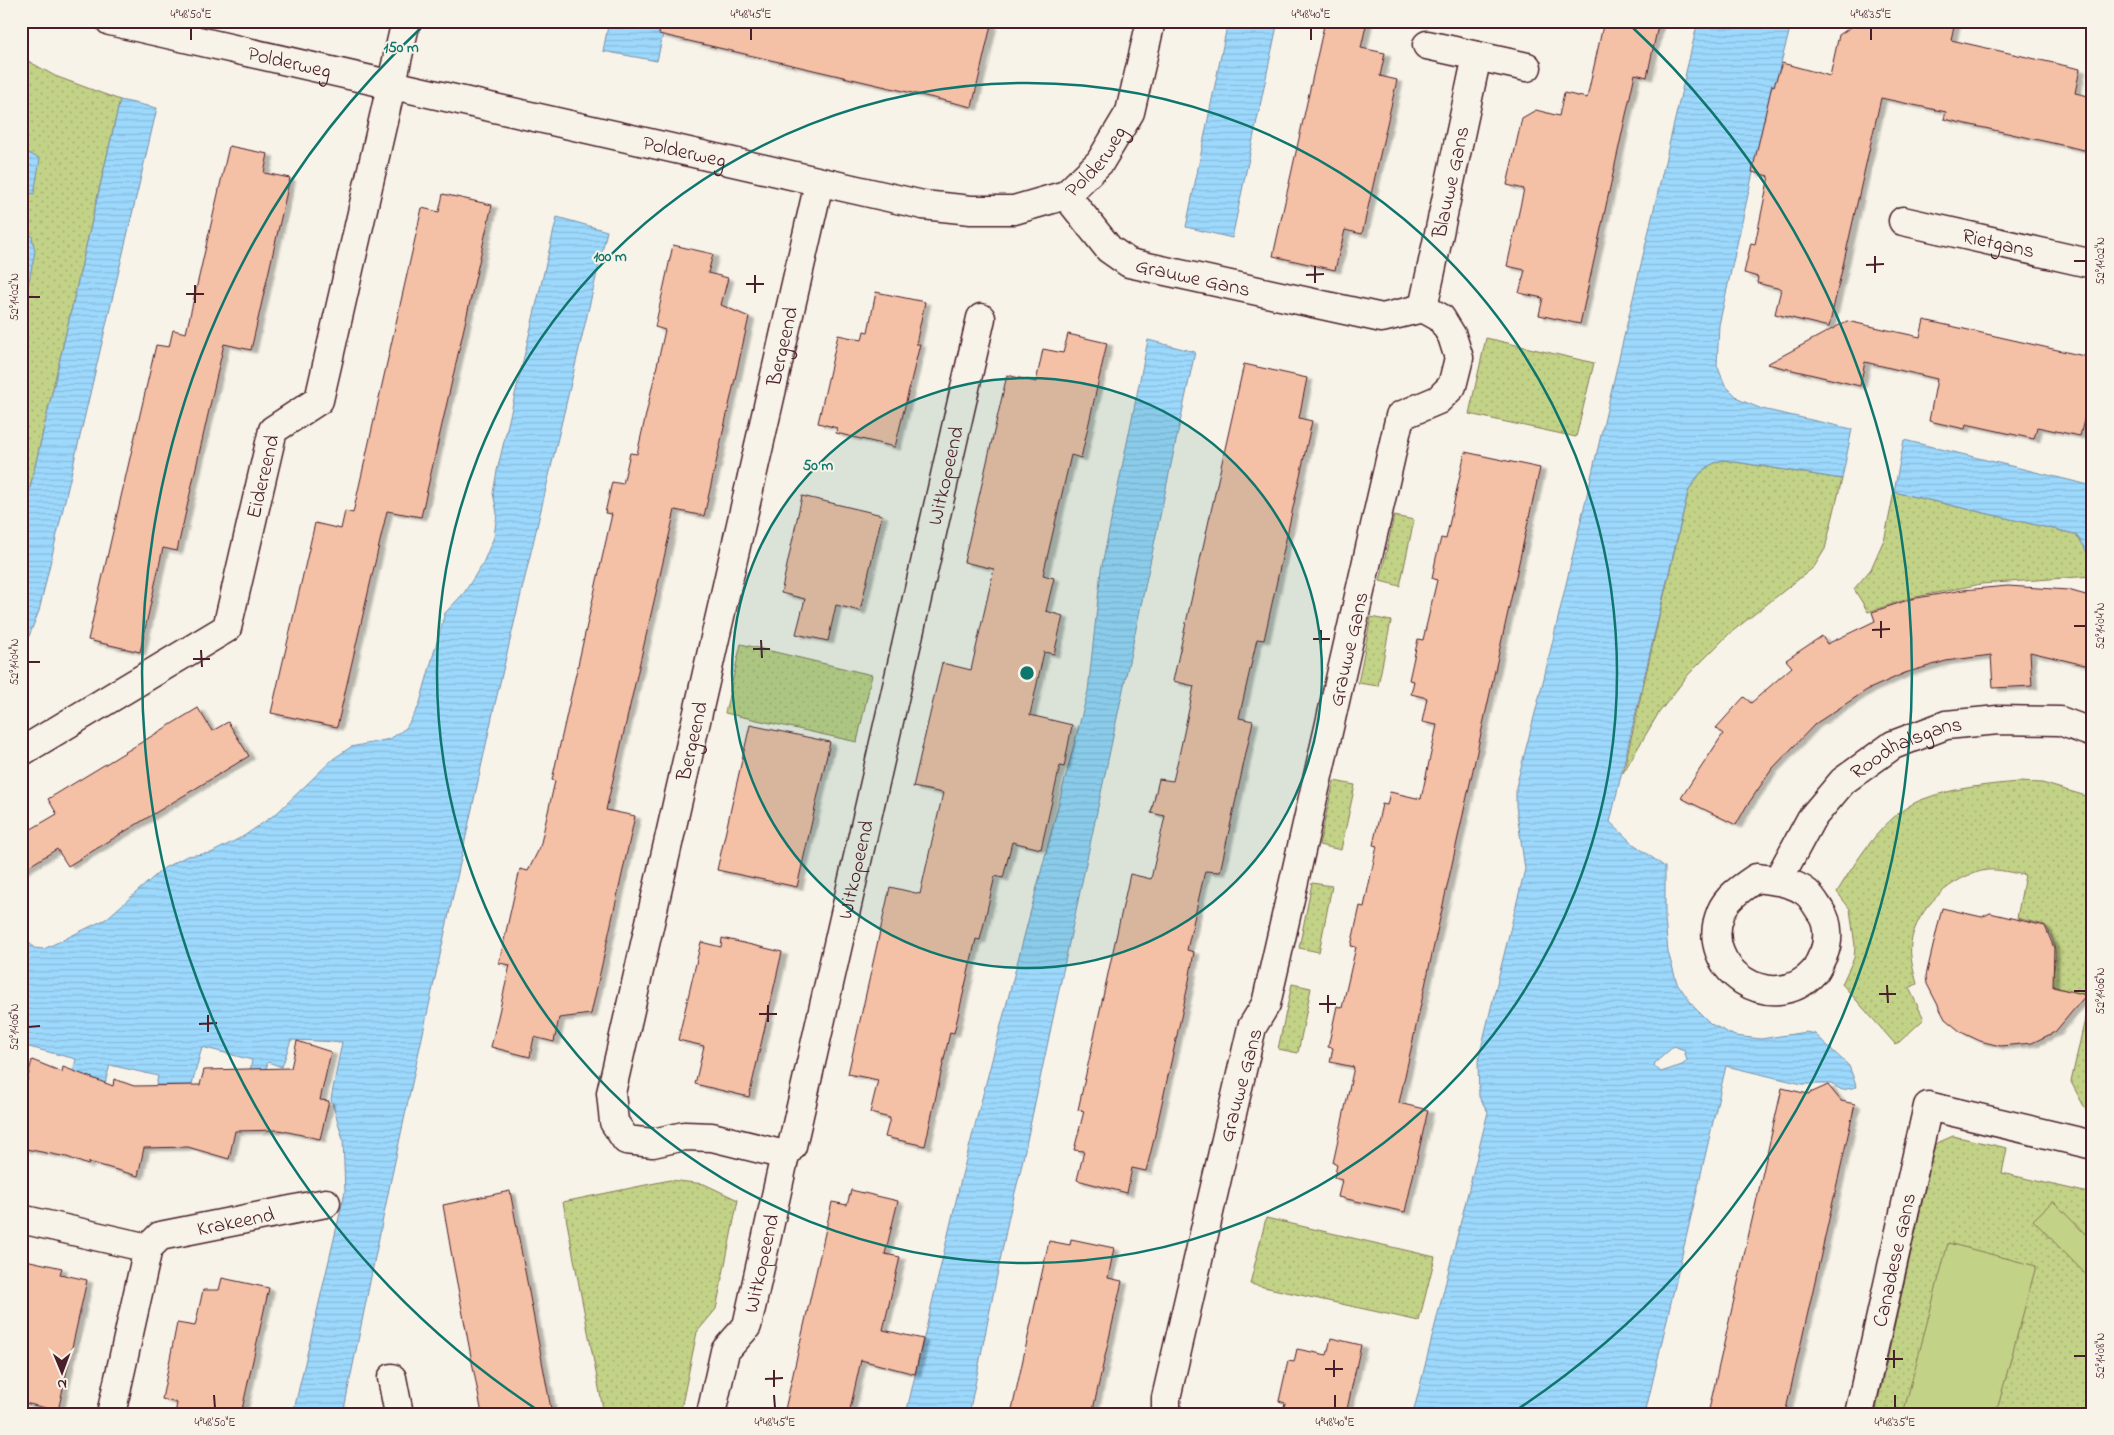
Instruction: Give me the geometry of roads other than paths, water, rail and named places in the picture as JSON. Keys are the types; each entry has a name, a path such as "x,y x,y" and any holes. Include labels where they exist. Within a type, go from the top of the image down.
{"street":[{"name":"Polderweg","path":"110,21 820,183 923,205 971,210 1014,210 1066,195 1100,162 1130,112 1151,21"},
{"name":"Eidereend","path":"21,752 227,628 272,430 319,400 406,21"},
{"path":"1427,45 1527,67"},
{"name":"Blauwe Gans","path":"1423,308 1477,56"},
{"name":"Bergeend","path":"785,1155 712,1137 684,1136 653,1143 626,1140 614,1122 611,1093 820,183"},
{"name":"Grauwe Gans","path":"1066,195 1109,248 1129,263 1382,318 1423,308 1441,318 1452,336 1459,358 1452,386 1438,400 1400,416 1266,1004 1252,1027 1214,1189 1166,1398 1166,1414"},
{"name":"Rietgans","path":"1903,221 2093,264"},
{"name":"Witkopeend","path":"711,1414 725,1351 747,1326 785,1155 792,1146 816,1048 981,318"},
{"name":"Roodhalsgans","path":"1778,880 1811,819 1836,788 1893,745 1946,725 1998,720 2060,720 2093,733"},
{"path":"1756,878 1778,880 1807,893 1826,920 1827,947 1814,972 1793,987 1767,990 1742,982 1723,963 1716,937 1721,912 1737,891 1756,878"},
{"name":"Canadese Gans","path":"1859,1414 1928,1106 2093,1145"},
{"name":"Krakeend","path":"148,1248 160,1236 326,1203"},
{"path":"21,1219 148,1248 112,1414"},
{"path":"392,1378 398,1414"}],"water":[{"path":"609,21 666,21 657,61 603,51"},
{"path":"1228,21 1278,21 1232,238 1186,227"},
{"path":"1698,21 1792,21 1758,150 1719,325 1717,365 1725,385 1740,400 1762,409 1852,429 1842,479 1723,460 1706,468 1695,481 1688,492 1610,822 1631,842 1665,867 1665,919 1668,952 1677,983 1694,1007 1711,1024 1735,1036 1761,1039 1806,1032 1815,1034 1849,1066 1857,1087 1842,1090 1831,1084 1802,1084 1726,1066 1645,1414 1413,1414 1488,1112 1479,1097 1478,1061 1525,869 1516,806 1516,787 1544,678","holes":["1674,1046 1684,1050 1687,1061 1682,1065 1661,1072 1654,1066"]},
{"path":"120,100 157,108 39,611 21,656 21,527"},
{"path":"21,149 40,159 34,194 21,191"},
{"path":"557,217 607,231 494,708 390,1184 343,1414 293,1414 345,1192 343,1139 331,1099 342,1042 291,1040 282,1067 268,1062 253,1114 243,1113 252,1060 202,1047 187,1103 148,1122 158,1076 110,1065 95,1120 65,1111 76,1059 21,1045 21,933 34,948 44,949 106,919 164,868 187,856 211,853 244,836 277,813 333,759 351,747 390,739 406,728 419,706 445,613 464,593 483,563 494,537 497,513 493,493 497,471"},
{"path":"21,230 32,236 35,252 21,319"},
{"path":"1148,340 1195,352 1020,1173 1009,1216 969,1414 906,1414 962,1175 1088,691 1101,570"},
{"path":"1904,440 2093,486 2093,581 2086,551 2075,534 1894,492"}]}
